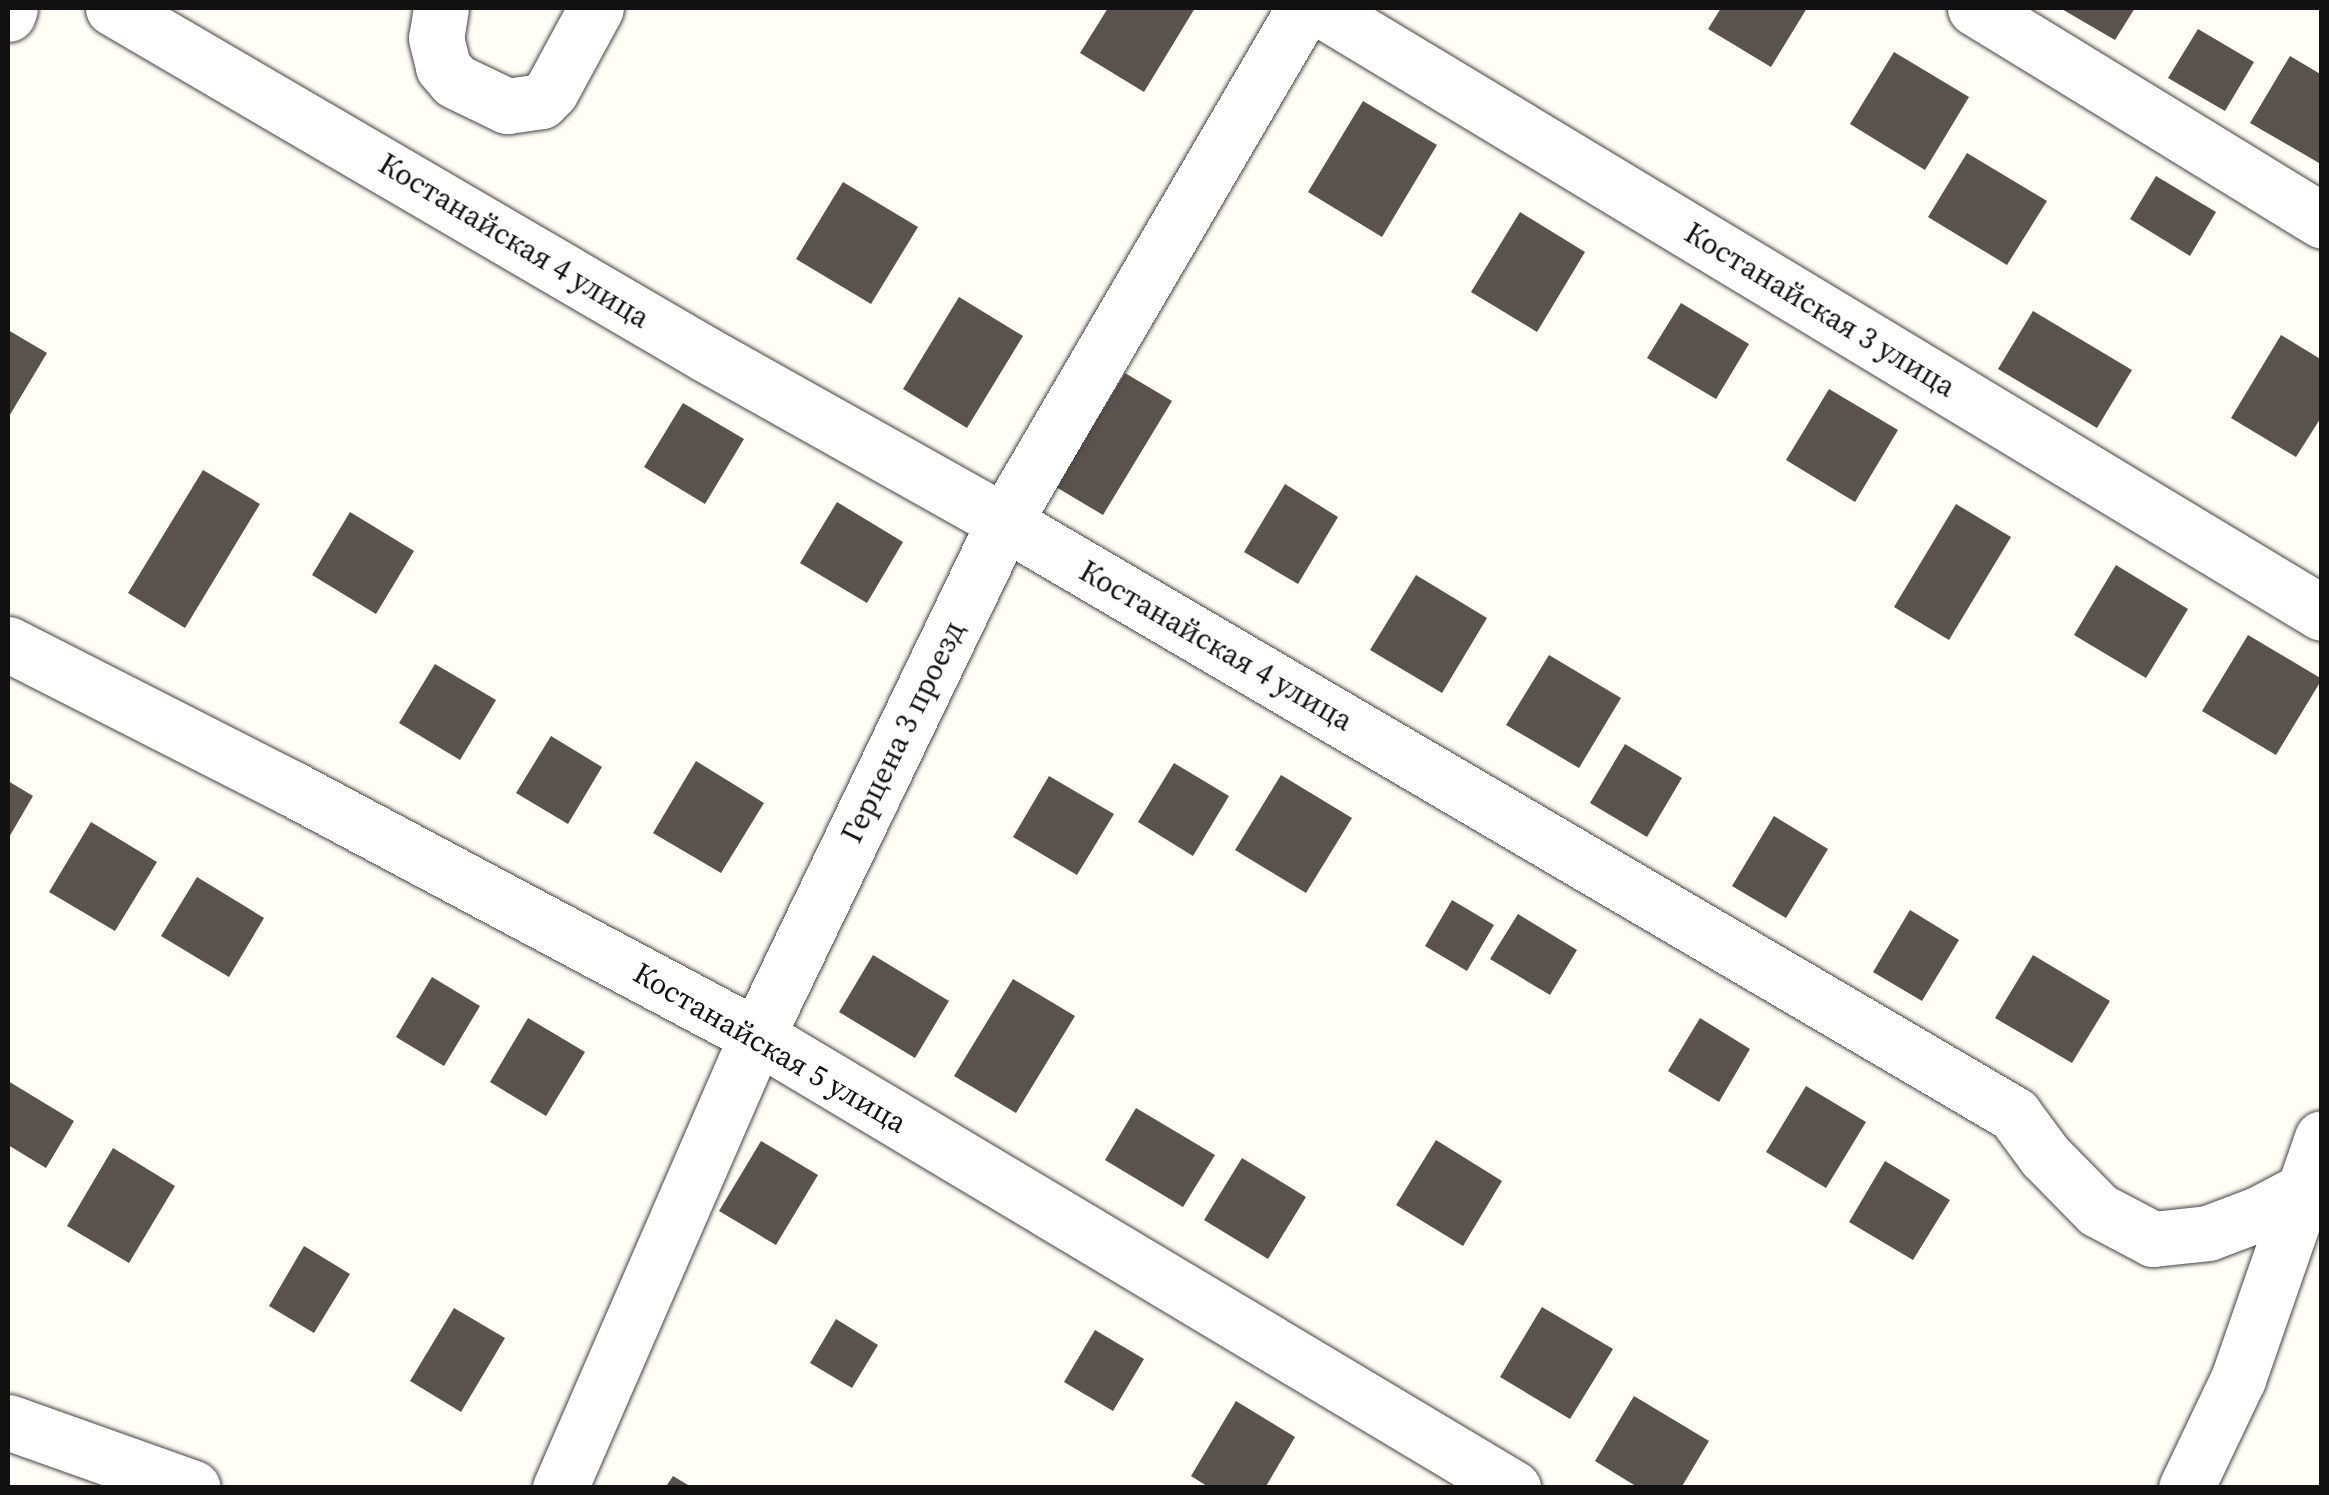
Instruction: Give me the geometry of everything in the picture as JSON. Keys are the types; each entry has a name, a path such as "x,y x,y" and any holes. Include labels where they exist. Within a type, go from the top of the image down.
{"street":[{"name":"Костанайская 4 улица","path":"113,8 707,355 1004,522 2014,1114 2045,1156 2098,1210 2153,1239 2208,1233 2258,1214 2302,1191"},
{"path":"441,8 436,38 443,66 455,81 507,106 541,101 552,92 596,8"},
{"name":"Герцена 3 проезд","path":"560,1488 757,1036 1004,522 1304,8"},
{"name":"Костанайская 3 улица","path":"1319,8 2322,613"},
{"path":"1975,8 2322,221"},
{"name":"Костанайская 5 улица","path":"8,644 291,788 757,1036 1513,1488"},
{"path":"2186,1488 2238,1379 2322,1138"},
{"path":"8,1422 192,1488"}],"building":[{"path":"1108,8 1195,8 1144,92 1080,53"},
{"path":"1721,8 1807,8 1771,67 1708,29"},
{"path":"2060,8 2135,8 2115,40"},
{"path":"2198,29 2254,62 2225,111 2168,78"},
{"path":"1894,52 1969,97 1925,170 1850,124"},
{"path":"2290,56 2322,75 2319,163 2250,123"},
{"path":"1363,101 1437,145 1382,237 1308,192"},
{"path":"1967,153 2047,201 2007,265 1928,217"},
{"path":"2156,176 2216,212 2190,256 2130,219"},
{"path":"843,182 918,227 871,304 796,259"},
{"path":"1520,212 1585,252 1537,332 1471,292"},
{"path":"959,297 1023,336 967,428 903,389"},
{"path":"1681,303 1749,344 1716,399 1647,358"},
{"path":"2033,311 2132,370 2097,428 1998,369"},
{"path":"8,330 47,353 8,418"},
{"path":"2281,335 2322,360 2322,416 2296,457 2231,418"},
{"path":"1125,373 1172,401 1103,515 1056,487"},
{"path":"1829,389 1898,430 1855,502 1786,460"},
{"path":"683,403 744,439 705,504 644,467"},
{"path":"203,470 260,504 185,628 128,593"},
{"path":"1285,484 1338,517 1298,584 1244,552"},
{"path":"837,502 903,542 867,603 800,563"},
{"path":"1956,504 2011,537 1949,640 1894,607"},
{"path":"350,512 414,551 376,614 312,575"},
{"path":"2116,565 2188,609 2146,678 2074,635"},
{"path":"1416,575 1487,618 1442,693 1370,650"},
{"path":"2248,635 2322,679 2276,755 2202,711"},
{"path":"1549,655 1621,698 1579,768 1506,725"},
{"path":"435,664 496,700 460,760 399,723"},
{"path":"551,736 602,767 568,824 516,793"},
{"path":"1625,744 1682,778 1647,837 1590,803"},
{"path":"696,761 764,803 721,873 653,833"},
{"path":"1174,763 1229,796 1193,856 1138,822"},
{"path":"1281,775 1352,818 1306,893 1235,850"},
{"path":"1049,776 1114,814 1077,875 1013,837"},
{"path":"8,781 33,796 8,839"},
{"path":"1774,816 1828,849 1786,918 1732,886"},
{"path":"91,822 157,862 115,931 49,892"},
{"path":"197,877 264,918 229,977 161,936"},
{"path":"1452,900 1494,925 1467,971 1425,946"},
{"path":"1910,910 1959,940 1922,1001 1873,972"},
{"path":"1518,914 1577,950 1550,995 1490,959"},
{"path":"873,955 949,1001 915,1058 839,1012"},
{"path":"2033,955 2110,1001 2072,1063 1995,1018"},
{"path":"432,977 480,1006 444,1066 396,1037"},
{"path":"1013,979 1075,1016 1016,1113 954,1076"},
{"path":"528,1018 585,1052 546,1116 490,1082"},
{"path":"1700,1018 1750,1049 1719,1102 1668,1071"},
{"path":"8,1081 74,1121 46,1168 8,1145"},
{"path":"1806,1086 1866,1122 1826,1188 1766,1152"},
{"path":"1136,1108 1215,1155 1183,1207 1105,1160"},
{"path":"1436,1140 1502,1181 1463,1246 1396,1205"},
{"path":"761,1141 818,1175 776,1245 719,1211"},
{"path":"113,1148 175,1186 129,1263 67,1226"},
{"path":"1242,1158 1306,1197 1268,1259 1204,1220"},
{"path":"1885,1161 1950,1200 1913,1260 1849,1222"},
{"path":"304,1246 350,1274 314,1333 269,1306"},
{"path":"1542,1307 1613,1349 1570,1419 1500,1377"},
{"path":"454,1308 505,1338 461,1412 410,1381"},
{"path":"836,1319 878,1345 852,1388 810,1363"},
{"path":"1095,1330 1144,1359 1113,1411 1064,1382"},
{"path":"1634,1396 1709,1441 1681,1488 1639,1488 1595,1461"},
{"path":"1236,1401 1295,1437 1265,1488 1210,1488 1191,1476"},
{"path":"673,1476 693,1488 665,1488"}]}
